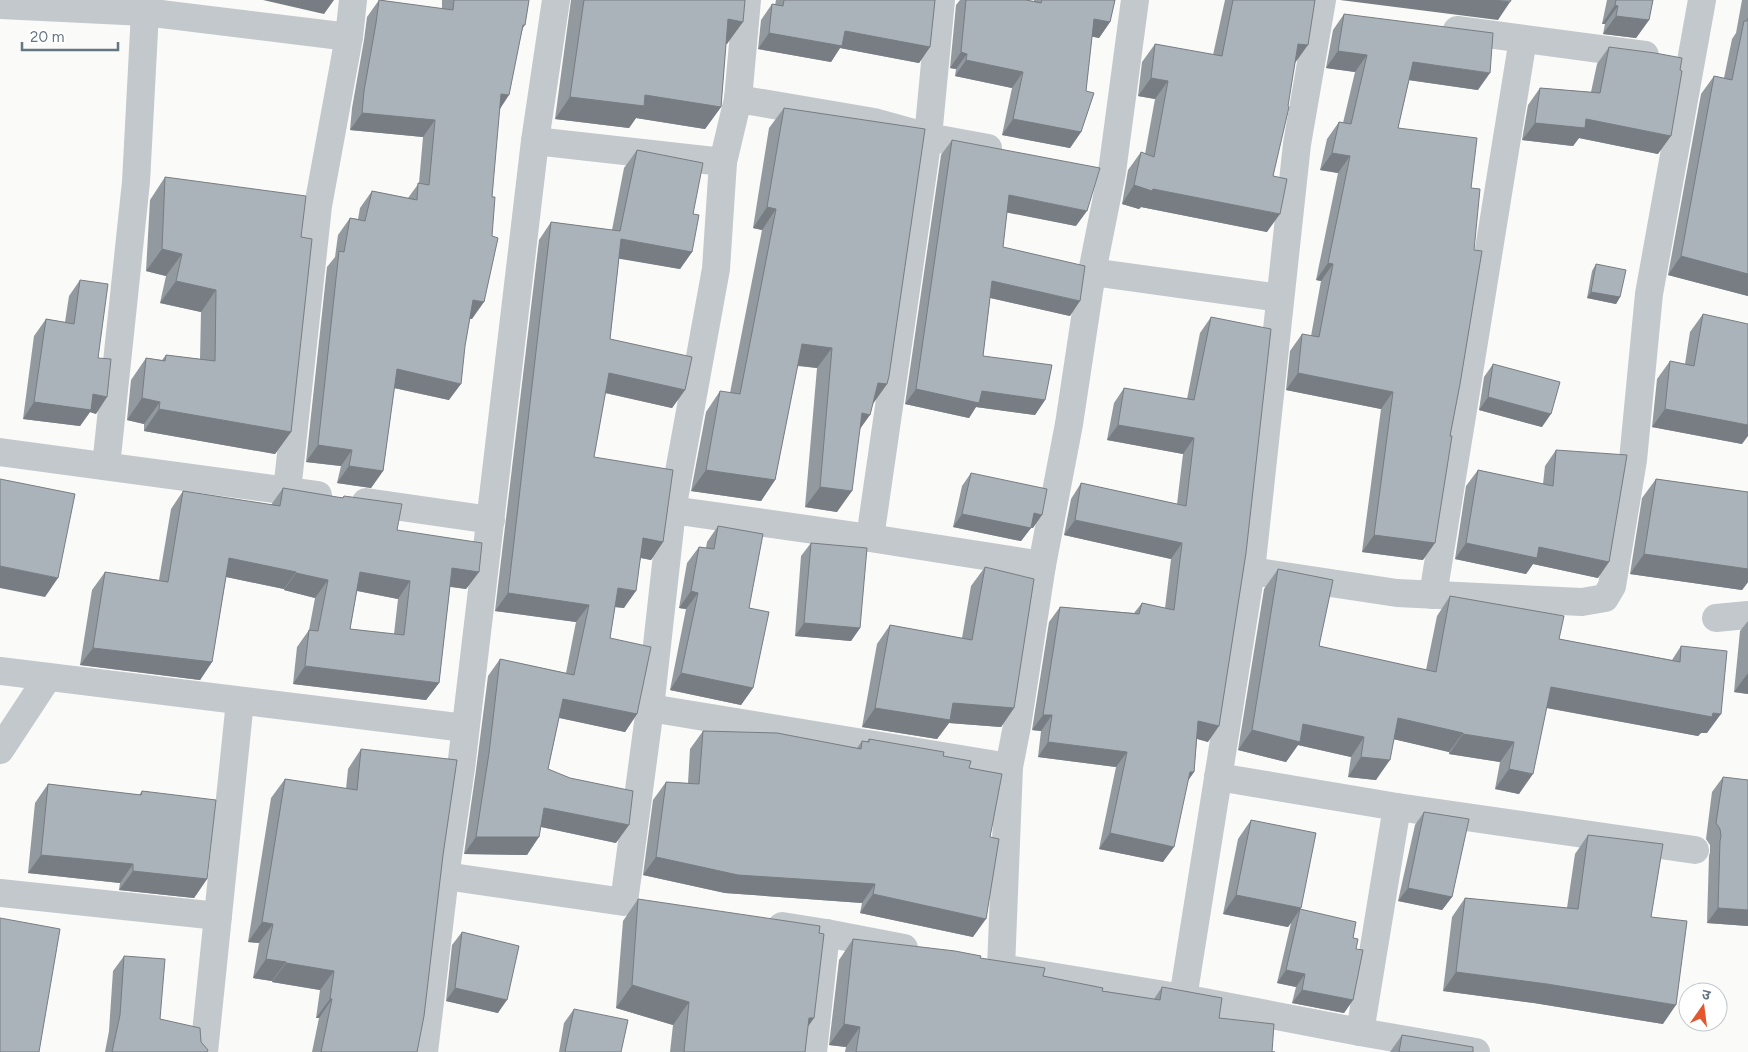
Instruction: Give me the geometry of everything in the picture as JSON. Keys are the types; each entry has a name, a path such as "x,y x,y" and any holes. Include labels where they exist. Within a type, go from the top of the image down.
{"street":[{"path":"287,491 318,206 354,0"},
{"path":"424,1052 491,520 535,141 556,0"},
{"path":"445,876 634,903 650,708 672,510 716,269 723,162 738,99 748,0"},
{"path":"870,538 928,137 941,0"},
{"path":"1134,0 1112,172 1092,272 1069,424 1042,565 1009,767 991,966 1183,998 1374,1040 1476,1052"},
{"path":"1251,571 1398,593 1582,602 1605,598 1612,586 1633,460 1649,294 1702,0"},
{"path":"0,5 145,12 349,37"},
{"path":"1183,998 1251,571 1297,144 1321,7 1348,17"},
{"path":"106,466 136,182 145,12"},
{"path":"1436,28 1692,61"},
{"path":"1433,595 1523,39"},
{"path":"738,99 874,122 928,137 1015,154"},
{"path":"535,141 723,162"},
{"path":"1083,167 1112,172"},
{"path":"136,182 165,186"},
{"path":"289,202 318,206"},
{"path":"1092,272 1280,298"},
{"path":"0,452 491,520"},
{"path":"672,510 1042,565"},
{"path":"1716,618 1748,615"},
{"path":"0,671 465,728"},
{"path":"0,750 48,677"},
{"path":"204,1052 240,701"},
{"path":"650,708 1009,767"},
{"path":"1218,777 1397,807 1695,850"},
{"path":"1374,1040 1397,807"},
{"path":"0,893 218,916"},
{"path":"759,922 923,952"},
{"path":"813,1052 826,933"}],"building":[{"path":"379,0 453,10 454,0 529,0 509,95 501,94 492,197 495,197 492,236 498,238 484,302 473,300 461,384 397,369 383,471 349,466 352,450 318,445 339,251 344,252 350,218 365,221 372,191 417,200 418,183 429,185 435,120 362,113"},
{"path":"584,0 745,0 743,22 728,19 721,107 645,95 644,106 570,97"},
{"path":"784,0 935,0 930,47 845,31 842,46 769,33 772,4 783,6"},
{"path":"966,0 1026,0 1041,3 1042,0 1115,0 1110,22 1094,19 1086,91 1094,93 1081,132 1013,119 1023,72 966,60 967,54 961,52"},
{"path":"1233,0 1315,0 1308,45 1298,44 1289,107 1273,176 1287,179 1280,214 1153,189 1152,191 1134,185 1141,152 1154,157 1168,81 1151,78 1155,44 1222,56"},
{"path":"1493,0 1511,0 1510,2"},
{"path":"1616,0 1653,0 1649,20 1616,16 1618,6 1615,5"},
{"path":"1344,14 1493,33 1490,73 1413,62 1398,128 1477,138 1471,188 1480,189 1474,250 1482,251 1450,436 1452,436 1435,543 1374,535 1393,392 1298,373 1302,334 1319,337 1333,264 1328,263 1350,156 1332,153 1339,122 1351,124 1367,55 1338,51"},
{"path":"1748,18 1748,274 1681,256 1714,76 1732,80 1744,21 1747,21"},
{"path":"1609,47 1682,58 1680,70 1682,71 1671,136 1586,119 1585,128 1535,123 1540,88 1600,93"},
{"path":"784,108 925,129 889,376 887,384 878,383 870,415 862,413 852,491 820,487 832,348 802,344 775,480 706,470 720,391 740,394 776,209 767,207"},
{"path":"952,140 1100,168 1087,211 1009,195 1003,247 1085,266 1080,301 992,281 983,356 1052,365 1045,400 982,391 979,403 916,389"},
{"path":"637,150 703,163 693,214 699,215 692,252 621,239 610,339 692,357 685,390 609,373 594,457 673,470 663,542 643,538 636,591 618,588 610,638 651,647 637,714 563,699 548,769 570,778 633,791 629,825 544,808 539,837 476,837 489,753 500,659 574,675 589,605 508,593 551,222 620,231"},
{"path":"165,177 306,196 301,237 312,239 291,432 159,409 160,402 142,398 146,358 165,361 166,355 215,361 216,290 176,281 182,254 162,249"},
{"path":"1596,264 1626,270 1620,297 1591,292"},
{"path":"80,280 108,284 98,358 111,359 107,397 93,394 91,410 34,402 46,319 74,324"},
{"path":"1703,314 1748,324 1748,425 1665,409 1670,361 1694,366"},
{"path":"1211,317 1271,329 1246,553 1219,726 1198,721 1194,772 1190,772 1174,847 1110,833 1127,752 1048,742 1052,715 1043,715 1060,607 1139,614 1142,603 1174,610 1182,543 1075,520 1081,483 1186,506 1194,438 1118,425 1124,388 1194,400"},
{"path":"1493,364 1560,382 1551,414 1488,397"},
{"path":"1556,450 1627,455 1609,562 1539,547 1537,558 1466,543 1478,470 1553,486"},
{"path":"971,473 1047,489 1042,515 1034,513 1031,528 962,514"},
{"path":"0,479 75,494 58,578 0,566"},
{"path":"1656,479 1748,492 1748,569 1644,554"},
{"path":"283,488 343,498 344,496 402,504 397,530 482,543 479,572 452,568 439,683 305,666 309,630 318,631 328,580 229,558 212,662 93,648 105,572 168,582 183,491 280,506","holes":["360,572 410,581 404,635 350,629"]},
{"path":"718,526 763,534 749,608 769,612 753,688 681,673 698,593 691,591 699,547 714,549"},
{"path":"811,543 867,548 860,628 804,623"},
{"path":"985,567 1034,579 1014,708 953,703 950,720 875,708 890,625 972,640"},
{"path":"1278,569 1333,580 1319,646 1436,672 1450,596 1564,616 1559,639 1680,662 1681,646 1727,651 1721,714 1713,713 1712,717 1551,687 1533,774 1509,769 1514,742 1463,734 1398,718 1390,760 1361,757 1364,737 1303,724 1300,742 1252,730"},
{"path":"703,731 777,733 861,749 862,741 869,742 869,739 944,752 943,756 971,761 969,768 1002,774 990,837 999,839 986,919 873,894 875,884 738,875 656,857 666,782 699,784"},
{"path":"361,749 457,760 443,855 424,1016 417,1052 321,1052 332,999 330,999 334,971 266,959 273,924 262,922 285,779 357,790"},
{"path":"1723,777 1748,780 1748,910 1718,908 1721,836 1720,829 1716,823"},
{"path":"48,784 141,795 142,791 216,800 207,879 133,871 133,864 41,855"},
{"path":"1424,812 1469,819 1452,897 1408,888"},
{"path":"1251,820 1316,833 1301,908 1236,895"},
{"path":"1588,835 1663,844 1651,917 1687,921 1676,1005 1547,984 1456,972 1465,898 1578,909"},
{"path":"638,899 820,926 819,933 824,934 814,1018 809,1018 805,1052 684,1052 689,1002 632,985"},
{"path":"1300,909 1356,922 1353,938 1358,939 1356,949 1363,950 1353,1000 1302,990 1305,974 1286,970"},
{"path":"0,918 60,929 39,1052 0,1052"},
{"path":"462,932 519,946 507,1000 455,988"},
{"path":"853,939 955,951 981,956 980,958 1045,968 1043,976 1103,988 1102,991 1160,1000 1162,987 1222,998 1219,1018 1274,1024 1272,1052 856,1052 860,1027 844,1024"},
{"path":"124,956 165,959 160,1019 200,1028 201,1042 208,1050 207,1052 112,1052 120,1015"},
{"path":"574,1009 628,1020 621,1052 565,1052"},
{"path":"1402,1035 1473,1047 1473,1052 1399,1052"}]}
